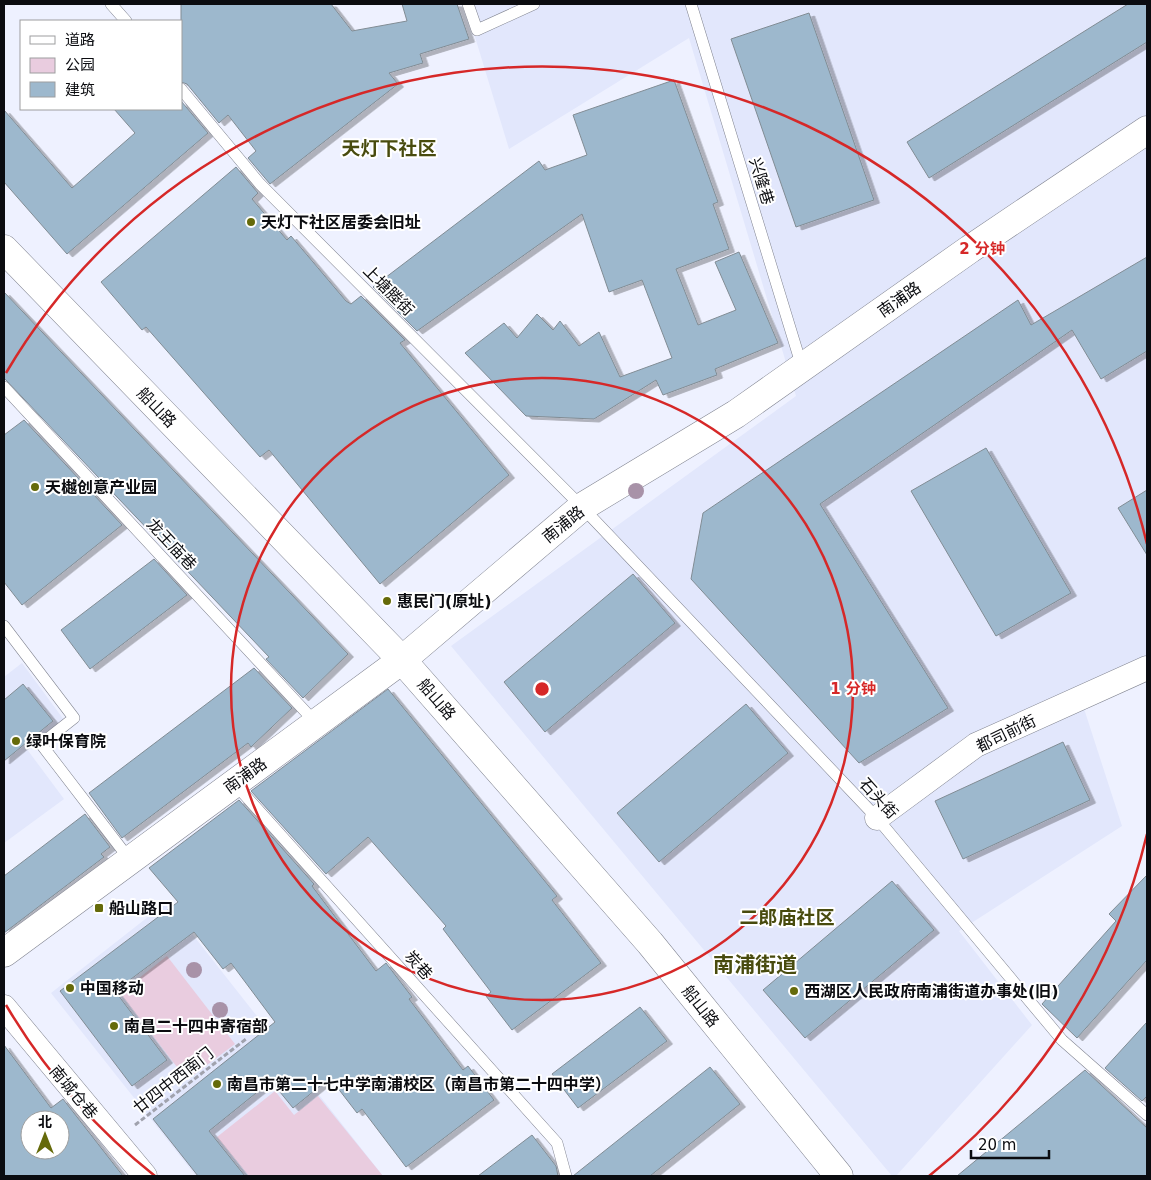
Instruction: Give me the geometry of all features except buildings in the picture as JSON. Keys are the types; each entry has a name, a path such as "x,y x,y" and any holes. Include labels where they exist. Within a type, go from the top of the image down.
{"street":[{"name":"南浦路","path":"4,953 402,660 582,507 736,414 970,249 1147,130"},
{"name":"船山路","path":"4,249 402,660 650,943 839,1176"},
{"name":"都司前街","path":"876,818 976,745 1147,668"},
{"name":"南城仓巷","path":"4,1007 145,1176"}],"lane":[{"path":"111,4 125,20"},
{"path":"468,4 477,30 534,4"},
{"name":"兴隆巷","path":"691,4 802,367"},
{"name":"上塘塍街","path":"182,90 260,184 582,507"},
{"name":"龙王庙巷","path":"4,387 316,723"},
{"name":"石头街","path":"582,507 876,818 1062,1040 1147,1115"},
{"path":"4,626 74,718 41,744 130,860"},
{"name":"炭巷","path":"234,783 556,1143 566,1176"}],"path":[{"name":"廿四中西南门","path":"115,1141 246,1039"}],"shaded area":[{"path":"465,4 1147,4 1147,657 1077,687 1122,826 959,931 1032,1025 896,1176 892,1176 451,646 796,396 689,38 509,149"},
{"path":"22,663 64,720 26,748 64,799 4,843 4,677"},
{"name":"南昌市第二十七中学南浦校区（南昌市第二十四中学）","path":"167,902 383,1176 196,1176 51,993"}],"green space":[{"path":"167,956 235,1044 187,1080 120,993"},
{"path":"275,1091 294,1115 318,1096 383,1176 249,1176 217,1137"}],"place":[{"name":"天灯下社区居委会旧址","path":"251,222"},
{"name":"天樾创意产业园","path":"35,487"},
{"name":"惠民门(原址)","path":"387,601"},
{"name":"绿叶保育院","path":"16,741"},
{"name":"船山路口","path":"99,908"},
{"name":"中国移动","path":"70,988"},
{"name":"西湖区人民政府南浦街道办事处(旧)","path":"794,991"},
{"name":"南昌二十四中寄宿部","path":"114,1026"},
{"name":"南昌市第二十七中学南浦校区（南昌市第二十四中学）","path":"217,1084"}],"district":[{"name":"天灯下社区","path":"389,148"},
{"name":"二郎庙社区","path":"787,917"},
{"name":"南浦街道","path":"755,965"}]}
